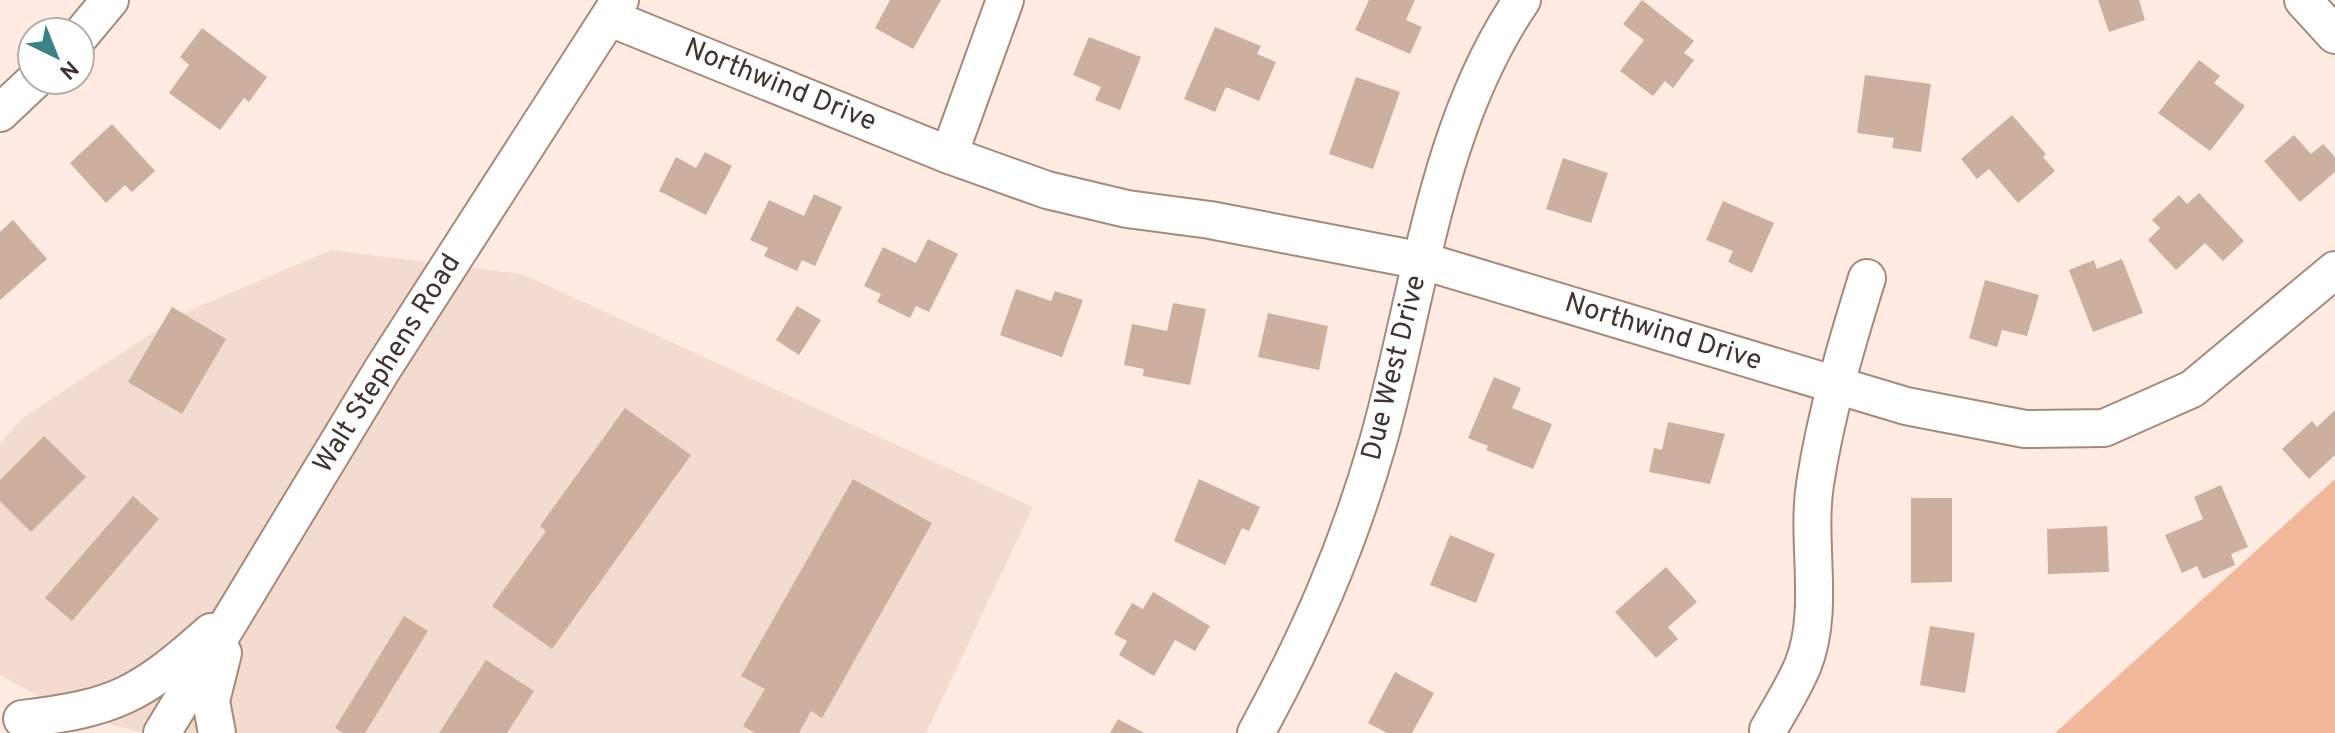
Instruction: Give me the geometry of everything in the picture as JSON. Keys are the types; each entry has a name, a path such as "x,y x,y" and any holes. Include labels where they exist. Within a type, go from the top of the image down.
{"street":[{"path":"96,17 110,0"},
{"path":"949,155 1005,0"},
{"name":"Due West Drive","path":"1256,733 1299,654 1339,565 1378,441 1451,150 1500,32 1522,0"},
{"path":"2303,0 2335,35"},
{"name":"Northwind Drive","path":"615,9 949,155 1047,190 1127,209 1210,220 1423,261 1906,406 2025,429 2104,428 2192,389 2335,270"},
{"name":"Walt Stephens Road","path":"162,733 382,370 615,9"},
{"path":"0,113 18,96"},
{"path":"1768,730 1804,664 1812,612 1811,549 1815,487 1834,384 1867,278"},
{"path":"25,721 112,704 161,673 233,612"},
{"path":"217,733 211,701 233,612"}],"shaded area":[{"path":"331,250 522,274 1033,507 926,733 145,733 70,714 0,675 0,444 21,419 179,315"},
{"path":"2335,479 2335,733 2055,733"}],"building":[{"path":"890,0 941,0 913,49 875,28"},
{"path":"1369,0 1415,0 1406,20 1422,27 1410,54 1355,30"},
{"path":"1642,0 1694,41 1684,53 1694,60 1673,88 1665,81 1653,96 1620,71 1644,40 1623,24"},
{"path":"2098,0 2139,0 2145,20 2109,32"},
{"path":"1215,27 1261,46 1257,54 1276,62 1259,101 1226,87 1215,112 1184,99"},
{"path":"202,28 267,77 249,102 244,98 220,130 169,93 189,65 180,57"},
{"path":"1089,37 1141,57 1120,110 1095,100 1101,87 1073,75"},
{"path":"2199,60 2220,76 2214,83 2245,106 2210,151 2158,113"},
{"path":"1865,75 1931,84 1921,152 1892,148 1894,138 1857,133"},
{"path":"1356,77 1400,92 1373,169 1329,154"},
{"path":"2012,115 2046,154 2043,157 2055,171 2018,203 1989,169 1977,179 1961,159"},
{"path":"112,124 155,171 132,192 125,185 106,203 70,163"},
{"path":"2294,135 2311,154 2323,144 2335,157 2335,172 2300,202 2264,161"},
{"path":"705,152 732,166 706,215 659,191 676,157 696,168"},
{"path":"1563,158 1608,173 1591,223 1546,209"},
{"path":"2199,193 2244,241 2223,261 2205,243 2176,270 2148,240 2160,228 2152,220 2179,195 2187,204"},
{"path":"814,194 842,207 815,266 802,260 797,271 764,256 768,248 750,240 769,200 804,216"},
{"path":"1723,201 1774,223 1752,273 1728,262 1733,251 1706,240"},
{"path":"13,220 47,259 0,300 0,232"},
{"path":"928,239 958,254 929,312 916,306 910,318 877,302 881,294 864,286 883,247 916,263"},
{"path":"2122,259 2143,313 2093,332 2069,270 2094,260 2097,269"},
{"path":"1985,280 2039,295 2027,336 2002,330 1997,347 1969,338"},
{"path":"1016,289 1051,301 1055,291 1083,300 1062,357 1000,335"},
{"path":"1173,303 1206,309 1190,385 1143,376 1144,369 1124,365 1132,324 1167,331"},
{"path":"797,306 821,320 799,355 776,340"},
{"path":"172,307 226,339 182,414 128,382"},
{"path":"1268,313 1328,326 1319,370 1258,357"},
{"path":"1494,377 1521,388 1512,408 1552,424 1533,469 1486,450 1488,446 1468,438"},
{"path":"625,408 691,455 552,649 492,606 546,531 540,526"},
{"path":"2335,410 2335,455 2309,479 2282,449 2312,421 2317,427"},
{"path":"1668,422 1725,434 1710,484 1649,472 1654,448 1662,450"},
{"path":"44,436 86,477 31,532 0,501 0,480"},
{"path":"853,479 932,523 822,718 811,711 799,733 755,733 743,726 765,689 741,676"},
{"path":"1199,479 1260,507 1249,531 1242,528 1225,565 1174,541"},
{"path":"2221,485 2248,547 2231,554 2235,565 2203,579 2197,566 2182,573 2165,535 2203,519 2194,497"},
{"path":"133,496 159,519 72,621 45,598"},
{"path":"1911,498 1952,498 1952,582 1911,583"},
{"path":"2107,526 2109,572 2048,574 2047,529"},
{"path":"1450,535 1495,554 1476,603 1430,585"},
{"path":"1666,567 1697,602 1668,627 1678,639 1656,658 1615,612"},
{"path":"1153,592 1210,626 1195,651 1175,640 1154,676 1119,655 1127,641 1114,634 1132,603 1143,609"},
{"path":"404,616 428,631 365,733 343,733 335,728"},
{"path":"1930,626 1975,633 1965,693 1920,685"},
{"path":"486,660 534,691 507,733 439,733"},
{"path":"1395,672 1434,693 1412,733 1387,733 1368,723"},
{"path":"1118,719 1144,733 1110,733"}]}
